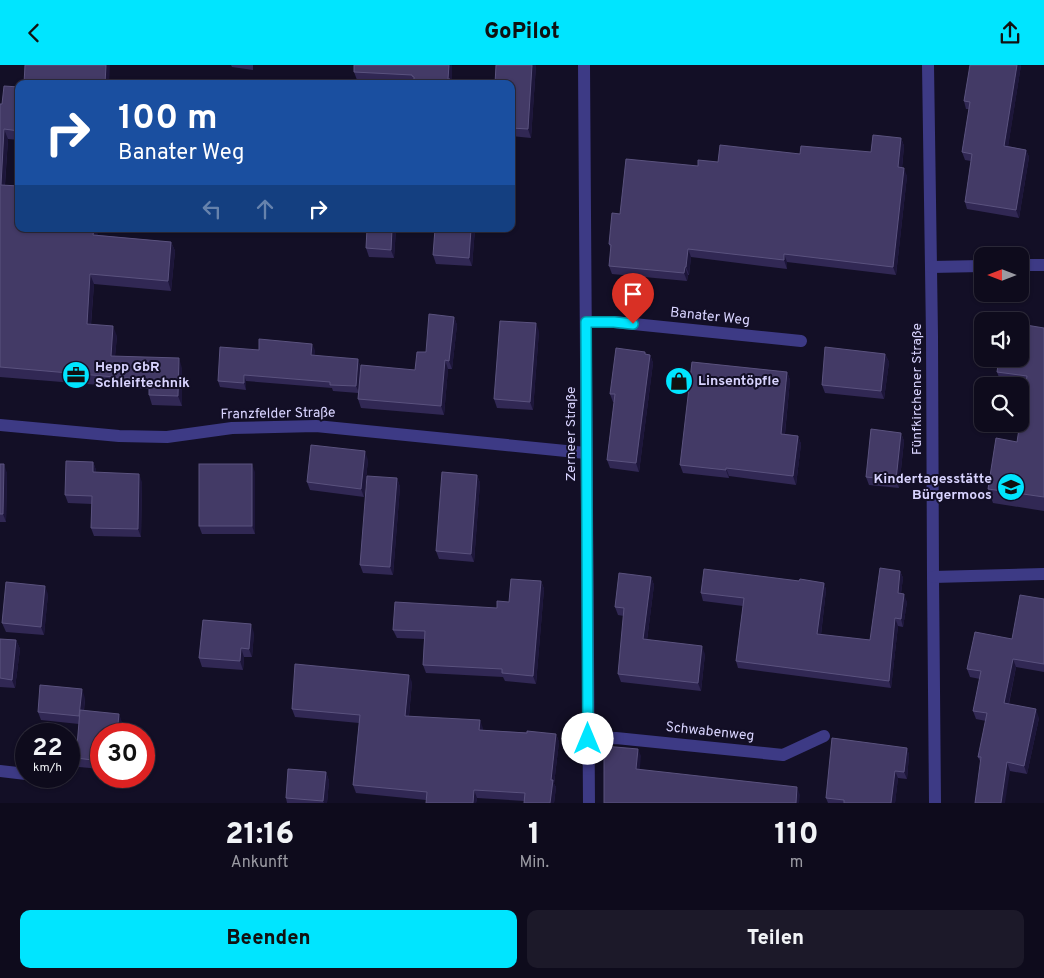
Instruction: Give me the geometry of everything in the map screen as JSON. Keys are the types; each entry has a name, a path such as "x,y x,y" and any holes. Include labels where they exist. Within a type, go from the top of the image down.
{"street":[{"name":"Zerneer Straße","path":"584,65 589,803"},
{"name":"Fünfkirchener Straße","path":"928,65 935,803"},
{"path":"1029,265 1044,265"},
{"path":"931,267 974,266"},
{"name":"Banater Weg","path":"586,322 614,322 802,341"},
{"name":"Franzfelder Straße","path":"0,425 118,437 167,437 232,428 316,426 586,453"},
{"path":"933,577 1044,574"},
{"name":"Schwabenweg","path":"588,739 616,738 783,755 824,736"},
{"path":"0,771 15,773"}],"building":[{"path":"25,65 106,65 105,80 24,80"},
{"path":"354,65 449,65 448,79 450,80 414,80 412,75 354,72"},
{"path":"496,65 532,65 528,129 515,128 515,80 495,80"},
{"path":"970,65 1017,65 1004,146 1026,150 1016,210 965,202 972,154 962,152 970,102 964,101"},
{"path":"4,86 15,87 15,130 4,129 1,185 15,186 15,232 94,232 93,235 171,242 168,281 90,274 87,324 113,326 111,356 179,358 178,396 149,395 149,380 0,367 0,104 2,104"},
{"path":"873,135 901,138 898,167 904,168 893,267 784,254 784,260 688,249 684,273 609,266 612,213 620,214 626,159 698,166 698,160 718,162 720,145 800,154 801,146 871,152"},
{"path":"367,232 392,232 391,250 366,248"},
{"path":"435,232 471,232 469,258 433,255"},
{"path":"429,314 454,317 449,361 445,360 441,406 358,399 361,365 415,370 417,352 426,352"},
{"path":"500,321 536,323 530,402 494,399"},
{"path":"1029,326 1044,328 1044,497 988,489 996,438 1017,442 1019,432 1029,432 1029,377 997,372 998,367 1029,367"},
{"path":"259,339 312,344 311,355 358,359 356,386 330,385 330,382 244,375 244,383 218,381 220,347 259,350"},
{"path":"825,347 885,354 881,391 822,385"},
{"path":"616,348 645,352 645,354 650,355 636,463 607,460 615,394 610,394"},
{"path":"692,362 787,372 781,434 798,436 793,476 680,465"},
{"path":"871,429 901,433 896,480 866,477"},
{"path":"311,445 365,451 361,489 307,482"},
{"path":"66,461 93,462 93,472 139,474 138,529 91,528 92,496 65,495"},
{"path":"0,464 4,464 3,514 0,514"},
{"path":"199,464 252,464 252,526 199,526"},
{"path":"442,472 477,475 471,554 436,551"},
{"path":"367,476 397,478 390,567 360,565"},
{"path":"880,568 900,571 898,593 904,594 901,619 895,618 889,681 736,661 744,598 701,593 704,569 824,583 817,634 870,640"},
{"path":"619,573 651,577 643,639 702,646 698,683 618,674 624,608 615,607"},
{"path":"511,579 541,581 533,676 502,673 502,669 423,665 425,631 393,630 395,602 497,608 497,601 509,602"},
{"path":"6,582 45,586 41,627 2,623"},
{"path":"1020,595 1044,599 1044,664 1013,659 1004,703 1036,709 1024,766 1007,762 1001,803 975,803 981,757 978,757 987,713 973,711 981,671 967,669 975,632 1012,639"},
{"path":"203,620 251,624 249,649 241,648 240,661 199,658"},
{"path":"0,639 16,640 12,680 0,678"},
{"path":"295,664 409,675 405,716 480,720 479,730 556,734 550,803 524,803 525,793 474,790 473,803 426,803 427,792 353,785 360,715 292,709"},
{"path":"40,685 82,689 79,716 38,712"},
{"path":"80,710 119,714 118,723 90,723 90,760 80,758"},
{"path":"832,738 907,748 904,772 895,771 891,803 844,803 844,800 826,798"},
{"path":"604,746 638,749 636,769 797,787 796,803 604,803"},
{"path":"288,769 326,772 323,801 286,798"}],"place":[{"name":"Hepp GbR Schleiftechnik","path":"76,375"},
{"name":"Linsentöpfle","path":"679,381"},
{"name":"Kindertagesstätte Bürgermoos","path":"1011,487"}],"route":[{"path":"588,739 586,322 633,324"}]}
